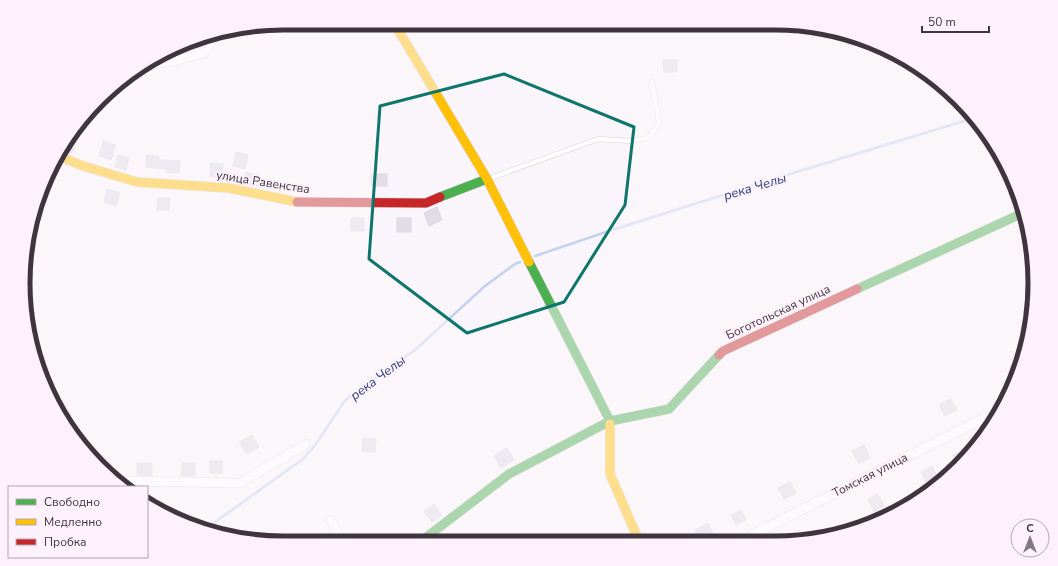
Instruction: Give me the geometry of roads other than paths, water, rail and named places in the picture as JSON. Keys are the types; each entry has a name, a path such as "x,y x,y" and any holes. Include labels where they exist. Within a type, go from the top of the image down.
{"street":[{"path":"398,30 488,179 610,421 610,474 637,536"},
{"path":"157,64 174,61 203,53 212,40"},
{"name":"улица Равенства","path":"63,158 83,166 138,182 229,188 299,202 426,203 488,179"},
{"name":"Боготольская улица","path":"428,536 509,474 610,421 669,409 723,351 1018,215"},
{"name":"Томская улица","path":"750,536 991,414"},
{"path":"126,481 240,483 306,444"},
{"path":"331,520 339,536"}],"lane":[{"path":"488,179 598,139 630,141 649,138 659,122 652,82"}],"waterway":[{"name":"река Челы","path":"535,256 767,181 968,120"},
{"name":"река Челы","path":"211,525 303,459 316,444 343,403 349,397 415,350 485,286 520,262"}]}
